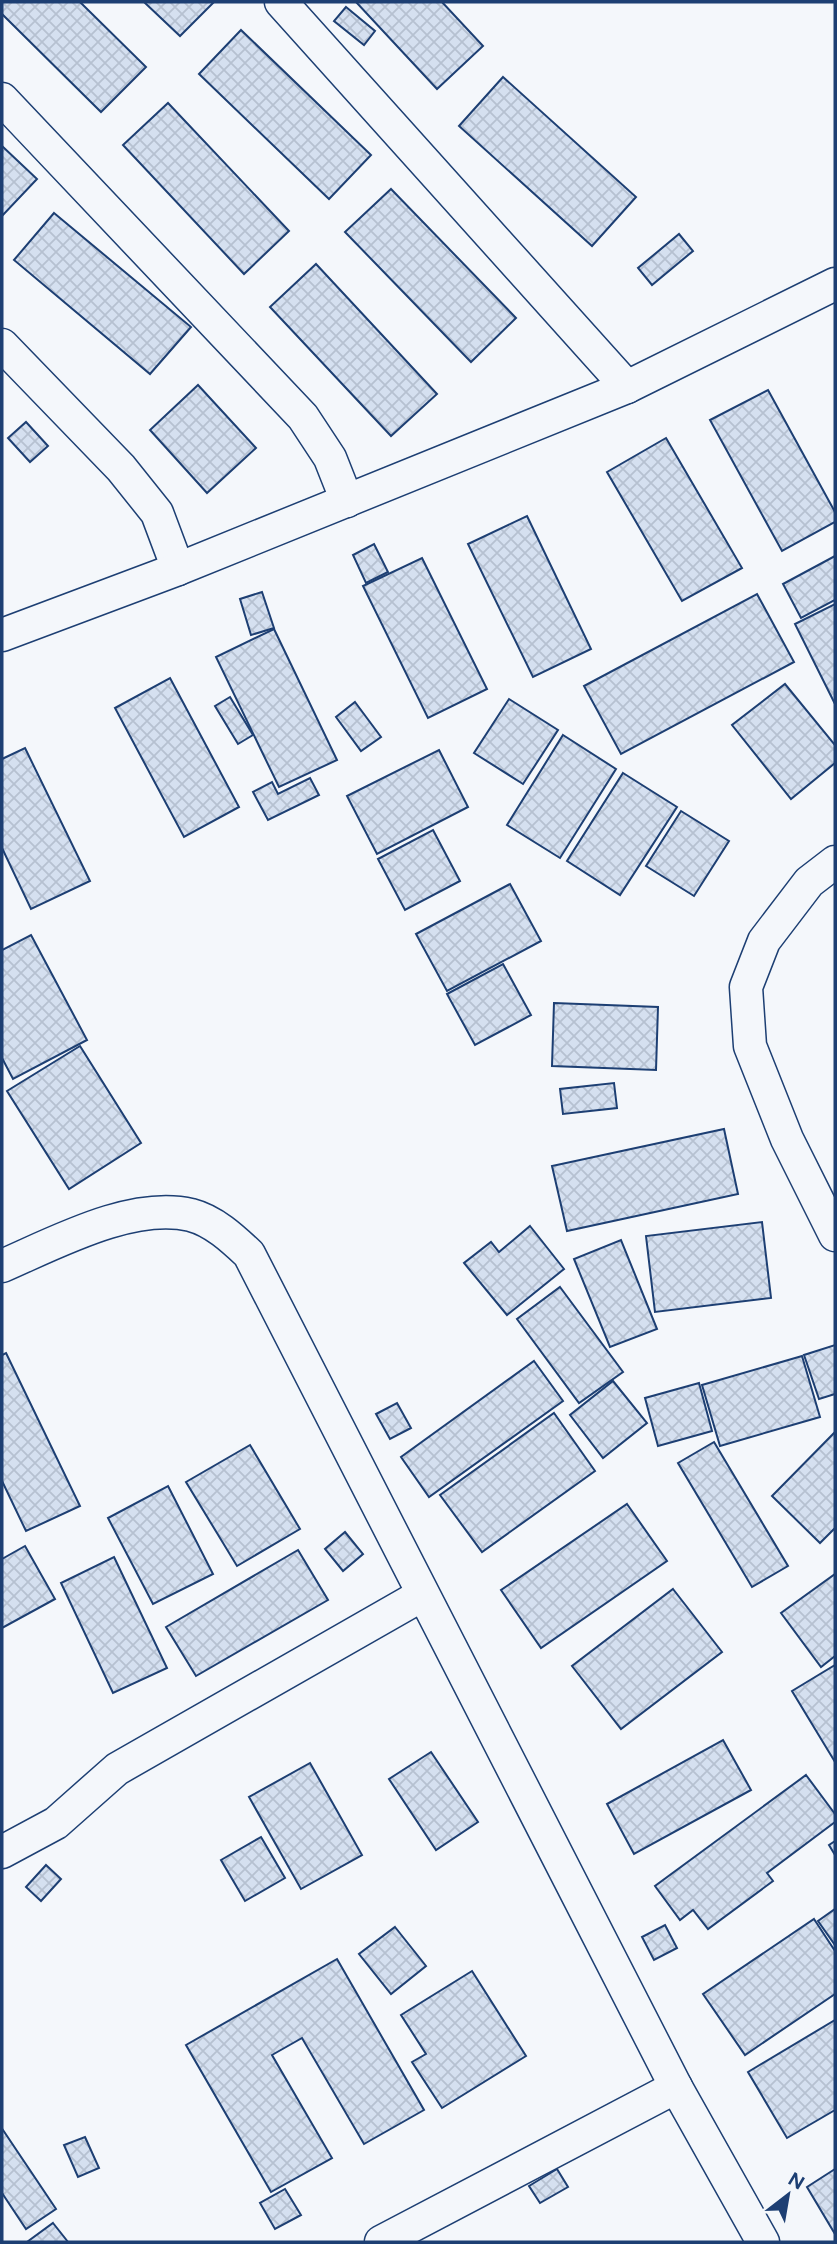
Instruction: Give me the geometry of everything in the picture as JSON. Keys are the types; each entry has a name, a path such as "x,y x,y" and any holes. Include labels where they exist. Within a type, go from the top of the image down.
{"street":[{"path":"281,2 627,387"},
{"path":"2,99 303,416 330,458 347,501"},
{"path":"2,635 178,569 627,387 835,284"},
{"path":"2,345 121,467 157,513 178,569"},
{"path":"835,862 809,882 764,941 746,987 750,1046 787,1139 835,1235"},
{"path":"2,1266 104,1222 133,1216 166,1214 192,1216 223,1231 249,1254 676,2087 763,2242"},
{"path":"2,1852 56,1823 117,1769 422,1595"},
{"path":"381,2242 676,2087"}],"building":[{"path":"2,2 80,2 146,67 101,112 2,14"},
{"path":"144,2 214,2 180,36"},
{"path":"356,2 442,2 483,46 437,89"},
{"path":"346,7 375,31 364,45 334,21"},
{"path":"241,30 371,155 329,199 199,74"},
{"path":"503,77 636,197 592,246 459,126"},
{"path":"168,103 289,231 244,274 123,145"},
{"path":"2,146 37,179 2,216"},
{"path":"391,189 516,318 471,362 345,232"},
{"path":"54,213 191,327 150,374 14,260"},
{"path":"679,234 693,251 652,285 638,268"},
{"path":"316,264 437,394 391,436 270,307"},
{"path":"198,385 256,448 207,493 150,430"},
{"path":"768,390 835,512 835,522 782,551 710,420"},
{"path":"26,422 48,446 30,462 8,438"},
{"path":"666,438 742,568 682,601 607,472"},
{"path":"527,516 591,649 533,677 468,544"},
{"path":"374,544 388,572 366,583 353,555"},
{"path":"835,556 835,600 801,618 783,584"},
{"path":"422,558 487,689 428,718 363,586"},
{"path":"262,592 274,628 251,635 240,599"},
{"path":"757,594 794,662 621,754 584,686"},
{"path":"835,604 835,704 795,624"},
{"path":"274,629 337,760 279,787 216,657"},
{"path":"170,678 239,807 184,837 115,708"},
{"path":"785,684 835,745 835,763 791,799 732,725"},
{"path":"230,697 253,735 238,744 215,706"},
{"path":"509,699 558,730 523,784 474,753"},
{"path":"355,702 381,737 361,751 336,717"},
{"path":"563,735 616,769 560,858 507,825"},
{"path":"25,748 90,881 31,909 2,848 2,759"},
{"path":"439,750 468,807 377,854 347,796"},
{"path":"623,773 677,807 620,895 567,861"},
{"path":"310,778 319,795 268,820 253,792 272,782 278,794"},
{"path":"681,811 729,841 694,896 646,866"},
{"path":"433,830 460,881 405,910 378,859"},
{"path":"510,884 541,941 447,991 416,934"},
{"path":"31,935 87,1040 13,1079 2,1058 2,950"},
{"path":"503,964 531,1015 475,1045 447,994"},
{"path":"554,1003 658,1007 656,1070 552,1066"},
{"path":"80,1046 141,1143 69,1189 7,1091"},
{"path":"614,1083 617,1108 563,1114 560,1089"},
{"path":"724,1129 738,1194 567,1231 552,1166"},
{"path":"762,1222 771,1298 655,1312 646,1236"},
{"path":"530,1226 564,1269 507,1315 464,1263 491,1242 499,1252"},
{"path":"621,1240 657,1329 610,1347 574,1259"},
{"path":"560,1287 623,1372 579,1403 517,1319"},
{"path":"835,1345 835,1394 819,1399 804,1355"},
{"path":"6,1353 80,1506 26,1531 2,1481 2,1355"},
{"path":"802,1356 820,1417 720,1446 702,1385"},
{"path":"534,1361 563,1401 429,1497 401,1457"},
{"path":"613,1381 647,1423 603,1458 570,1415"},
{"path":"699,1383 712,1431 658,1446 645,1398"},
{"path":"397,1403 411,1428 390,1439 376,1414"},
{"path":"554,1413 595,1471 482,1552 440,1495"},
{"path":"835,1432 835,1528 820,1543 772,1496"},
{"path":"714,1442 788,1566 752,1587 678,1463"},
{"path":"250,1445 300,1529 237,1566 186,1482"},
{"path":"168,1486 213,1574 153,1604 108,1518"},
{"path":"627,1504 667,1561 541,1648 501,1590"},
{"path":"345,1532 363,1554 343,1571 325,1549"},
{"path":"25,1546 55,1599 2,1628 2,1559"},
{"path":"298,1550 328,1600 196,1676 166,1627"},
{"path":"114,1557 167,1668 113,1693 61,1583"},
{"path":"835,1574 835,1656 821,1667 781,1613"},
{"path":"673,1589 722,1652 621,1729 572,1666"},
{"path":"835,1665 835,1762 792,1691"},
{"path":"723,1740 751,1790 634,1854 607,1804"},
{"path":"431,1752 478,1822 436,1850 389,1779"},
{"path":"310,1763 362,1855 301,1889 249,1797"},
{"path":"806,1775 835,1814 835,1822 767,1873 773,1881 708,1929 693,1910 680,1920 655,1886"},
{"path":"261,1837 285,1878 245,1901 221,1860"},
{"path":"835,1841 835,1855 829,1845"},
{"path":"46,1865 61,1879 41,1901 26,1887"},
{"path":"835,1909 835,1945 818,1921"},
{"path":"814,1919 835,1951 835,1994 745,2055 703,1994"},
{"path":"665,1925 677,1948 654,1960 642,1937"},
{"path":"395,1927 426,1966 391,1994 359,1954"},
{"path":"337,1959 424,2110 364,2144 302,2038 272,2055 332,2158 271,2192 186,2045"},
{"path":"472,1971 526,2056 442,2108 412,2062 426,2054 401,2015"},
{"path":"835,2020 835,2110 787,2138 748,2072"},
{"path":"3,2130 56,2209 26,2229 2,2193"},
{"path":"85,2137 99,2168 78,2177 64,2145"},
{"path":"557,2169 568,2187 540,2203 529,2186"},
{"path":"835,2169 835,2234 807,2187"},
{"path":"285,2189 301,2215 275,2229 260,2203"},
{"path":"53,2223 68,2242 27,2242"}]}
